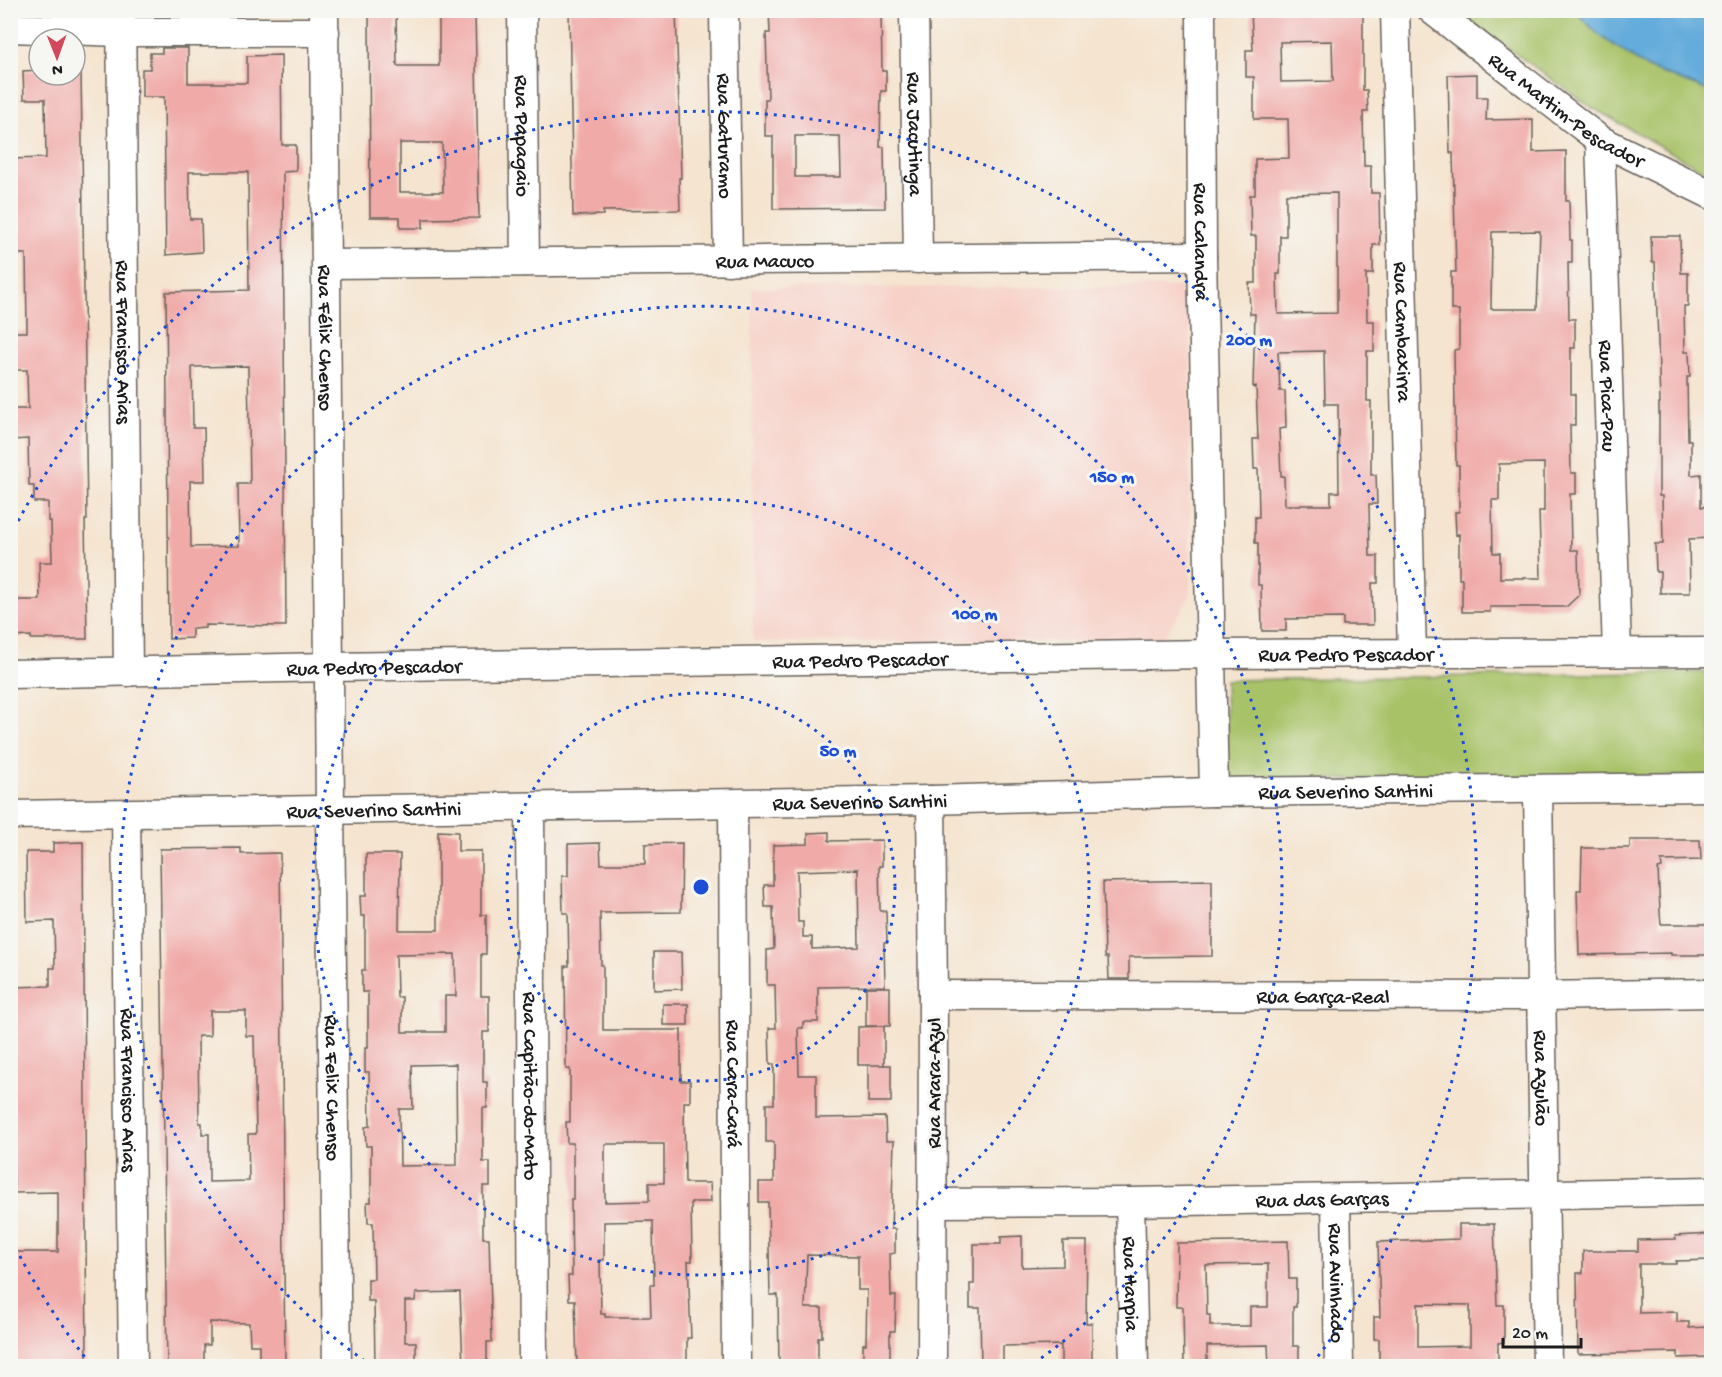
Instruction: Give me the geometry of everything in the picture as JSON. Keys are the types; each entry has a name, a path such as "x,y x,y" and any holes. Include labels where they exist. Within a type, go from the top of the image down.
{"street":[{"name":"Rua Papagaio","path":"522,10 525,262"},
{"name":"Rua Gaturamo","path":"724,10 728,261"},
{"name":"Rua Jacutinga","path":"914,10 918,259"},
{"name":"Rua Calandra","path":"1201,10 1202,256 1214,792"},
{"name":"Rua Cambaxirra","path":"1395,10 1412,654"},
{"name":"Rua Martim-Pescador","path":"1432,10 1600,140 1712,195"},
{"path":"10,28 121,21 324,21"},
{"name":"Rua Francisco Arias","path":"121,21 128,672"},
{"name":"Rua Félix Chenso","path":"324,21 330,810"},
{"name":"Rua Pica-Pau","path":"1600,140 1617,652"},
{"name":"Rua Macuco","path":"327,264 1202,256"},
{"name":"Rua Pedro Pescador","path":"10,674 1212,654 1712,652"},
{"name":"Rua Severino Santini","path":"10,815 733,804 1214,792 1712,787"},
{"name":"Rua Azulão","path":"1538,790 1547,1366"},
{"name":"Rua Arara-Azul","path":"931,800 932,1366"},
{"name":"Rua Cara-Cará","path":"733,804 736,1366"},
{"name":"Rua Capitão-do-Mato","path":"530,807 533,1366"},
{"name":"Rua Felix Chenso","path":"330,810 337,1366"},
{"name":"Rua Francisco Arias","path":"126,814 133,1366"},
{"name":"Rua Garça-Real","path":"933,995 1542,996 1712,993"},
{"name":"Rua das Garças","path":"932,1203 1130,1202 1712,1191"},
{"name":"Rua Avinhado","path":"1336,1198 1339,1366"},
{"name":"Rua Harpia","path":"1130,1202 1134,1366"}],"shaded area":[{"path":"1190,287 1190,597 1161,641 753,642 752,288"}],"green space":[{"path":"1455,11 1711,11 1711,175 1591,107"},
{"path":"1711,672 1711,776 1227,780 1225,680"}],"water":[{"path":"1575,11 1711,11 1711,92 1648,68 1599,35"}],"building":[{"path":"369,10 396,10 397,66 439,66 439,12 475,11 479,218 423,219 423,228 400,228 400,217 370,217","holes":["400,143 442,143 443,192 400,192"]},
{"path":"569,10 676,10 680,210 603,211 603,215 573,216"},
{"path":"769,10 881,10 882,71 886,71 886,91 881,91 880,147 884,147 885,208 773,209 773,136 765,136 765,99 768,99 766,33 770,33","holes":["795,136 840,136 841,177 795,177"]},
{"path":"1251,10 1363,10 1363,90 1367,90 1368,112 1363,112 1364,166 1371,166 1371,193 1379,193 1380,245 1373,245 1373,274 1366,274 1367,321 1374,321 1374,351 1367,351 1367,401 1371,401 1371,475 1376,475 1377,504 1369,504 1370,556 1378,556 1378,583 1372,583 1373,625 1343,625 1343,618 1286,619 1286,631 1262,631 1261,585 1258,585 1258,543 1255,543 1255,517 1259,517 1258,469 1254,469 1253,439 1258,439 1256,386 1253,387 1255,314 1250,314 1249,283 1256,283 1256,236 1251,236 1250,195 1255,195 1255,159 1289,158 1288,119 1254,119 1254,77 1246,77 1246,50 1253,50","holes":["1332,41 1333,81 1281,82 1280,42","1337,193 1337,313 1278,314 1277,274 1280,274 1280,236 1286,236 1286,194","1324,351 1325,404 1338,404 1339,492 1331,492 1331,505 1285,505 1279,429 1286,428 1285,391 1280,391 1278,352"]},
{"path":"162,48 188,48 188,83 247,83 247,56 281,55 282,145 296,145 296,171 283,172 286,626 205,625 205,628 192,629 192,638 169,639 166,292 249,290 248,172 189,172 190,219 201,219 202,252 166,255 164,97 142,97 142,69 150,69 150,53 162,53","holes":["248,366 250,484 238,484 239,546 191,547 190,481 205,481 204,428 193,428 192,367"]},
{"path":"23,71 27,71 27,87 81,87 87,639 12,637 10,600 40,600 39,562 52,562 48,502 34,502 34,486 29,486 28,439 10,440 10,409 28,409 27,370 10,370 10,332 27,332 26,254 10,254 10,159 46,158 45,99 24,99"},
{"path":"1477,74 1477,97 1487,97 1486,120 1533,119 1533,152 1566,151 1566,201 1569,201 1570,240 1572,240 1572,263 1568,263 1569,319 1575,319 1575,348 1571,348 1571,394 1575,394 1575,425 1570,425 1571,473 1576,473 1576,494 1570,494 1571,550 1578,550 1579,595 1566,607 1490,607 1490,612 1462,612 1459,534 1456,535 1455,512 1459,512 1459,465 1456,465 1454,350 1459,349 1459,310 1451,310 1451,272 1456,272 1453,153 1450,153 1448,75","holes":["1540,231 1537,309 1491,309 1492,232","1544,463 1544,511 1539,511 1541,578 1500,578 1500,553 1493,553 1492,500 1499,500 1499,464"]},
{"path":"1651,236 1680,236 1681,273 1688,273 1688,306 1684,306 1685,352 1689,352 1688,440 1691,440 1691,475 1701,474 1701,507 1712,506 1712,538 1689,539 1690,593 1660,593 1660,572 1656,572 1655,544 1663,544 1662,496 1659,496 1660,403 1655,262 1652,262"},
{"path":"438,831 458,832 458,851 481,851 481,915 486,915 486,954 481,954 481,996 489,996 489,1032 483,1032 483,1082 487,1082 487,1108 483,1108 483,1162 490,1162 490,1186 483,1186 483,1238 489,1238 492,1342 487,1342 487,1366 463,1366 460,1292 416,1293 415,1301 405,1301 405,1342 416,1342 416,1362 407,1362 407,1366 375,1366 374,1301 368,1301 368,1279 374,1279 373,1223 368,1223 367,1202 371,1202 371,1146 366,1146 365,1127 370,1126 369,1072 365,1072 365,1048 368,1048 368,992 362,992 362,970 365,970 365,916 361,916 360,896 366,896 366,854 400,854 399,930 438,930","holes":["455,954 456,996 445,996 445,1032 402,1032 402,997 397,997 396,955","456,1064 457,1165 400,1166 399,1109 413,1109 412,1065"]},
{"path":"829,832 829,841 882,840 882,866 879,866 880,911 886,911 885,986 818,987 818,1022 803,1022 803,1028 798,1028 799,1075 816,1075 816,1118 885,1117 886,1141 894,1141 891,1229 895,1229 895,1253 890,1254 891,1296 896,1296 895,1331 890,1331 890,1366 863,1366 863,1344 866,1344 867,1290 858,1290 858,1256 807,1255 805,1308 822,1308 822,1337 818,1337 818,1366 779,1366 778,1295 770,1295 768,1202 759,1202 759,1182 774,1182 774,1142 766,1142 766,1104 774,1104 774,1064 770,1064 769,1028 776,1028 775,985 767,985 767,950 774,949 773,907 765,907 764,885 773,885 773,845 808,844 808,833","holes":["858,869 859,947 812,949 812,937 803,937 803,922 798,922 797,871"]},
{"path":"1630,840 1700,840 1701,860 1661,861 1662,868 1658,869 1661,924 1712,924 1711,955 1671,955 1671,953 1579,955 1577,890 1581,890 1582,848 1630,848"},
{"path":"83,842 87,1366 10,1366 10,1252 58,1252 58,1192 14,1193 10,987 50,986 50,968 55,968 54,921 27,922 26,852 53,852 53,843"},
{"path":"600,843 601,864 645,864 645,844 682,843 681,912 600,913 603,1030 681,1030 681,1081 690,1081 690,1102 684,1102 685,1183 710,1183 711,1202 691,1202 692,1261 688,1261 691,1338 687,1338 687,1366 577,1366 575,1300 569,1300 568,1276 572,1276 573,1143 567,1143 566,1122 570,1122 570,1069 566,1069 565,966 569,966 568,913 563,913 562,876 568,876 568,844","holes":["605,1144 664,1144 664,1183 649,1183 649,1201 605,1202","653,1221 654,1285 650,1285 651,1317 605,1317 605,1314 601,1314 600,1260 604,1260 604,1222"]},
{"path":"241,848 241,854 280,853 285,1366 259,1366 259,1345 250,1345 249,1323 210,1322 210,1345 204,1345 204,1366 167,1366 160,849","holes":["210,1011 246,1011 246,1036 254,1036 256,1134 248,1134 249,1181 209,1182 209,1134 202,1134 202,1123 199,1123 198,1036 210,1036"]},
{"path":"1212,880 1212,956 1129,957 1129,979 1109,979 1108,957 1105,957 1103,882"},
{"path":"654,952 681,952 682,989 654,990"},
{"path":"866,987 890,987 890,1026 866,1026"},
{"path":"663,1004 688,1004 688,1025 663,1025"},
{"path":"884,1026 884,1065 858,1065 858,1027"},
{"path":"868,1065 891,1065 891,1102 868,1102"},
{"path":"1459,1224 1494,1224 1497,1305 1504,1305 1504,1342 1498,1343 1498,1366 1379,1366 1379,1339 1374,1339 1374,1317 1380,1317 1378,1242 1459,1239","holes":["1418,1304 1470,1305 1470,1346 1418,1347"]},
{"path":"1711,1234 1712,1260 1676,1261 1676,1264 1639,1264 1639,1313 1677,1312 1677,1322 1689,1322 1689,1328 1708,1327 1708,1357 1678,1358 1678,1352 1578,1354 1577,1273 1583,1273 1583,1251 1638,1251 1638,1240 1676,1239 1675,1236"},
{"path":"1022,1236 1022,1267 1063,1266 1063,1241 1087,1241 1086,1323 1092,1323 1092,1366 1061,1366 1061,1345 1003,1346 1003,1366 981,1366 980,1308 970,1308 970,1284 974,1284 974,1244 1001,1244 1001,1237"},
{"path":"1288,1241 1289,1279 1296,1279 1293,1346 1299,1346 1299,1366 1269,1366 1268,1345 1207,1346 1207,1366 1184,1366 1183,1307 1176,1307 1177,1243","holes":["1268,1264 1268,1307 1250,1307 1250,1326 1210,1326 1210,1315 1207,1315 1206,1265"]}]}
